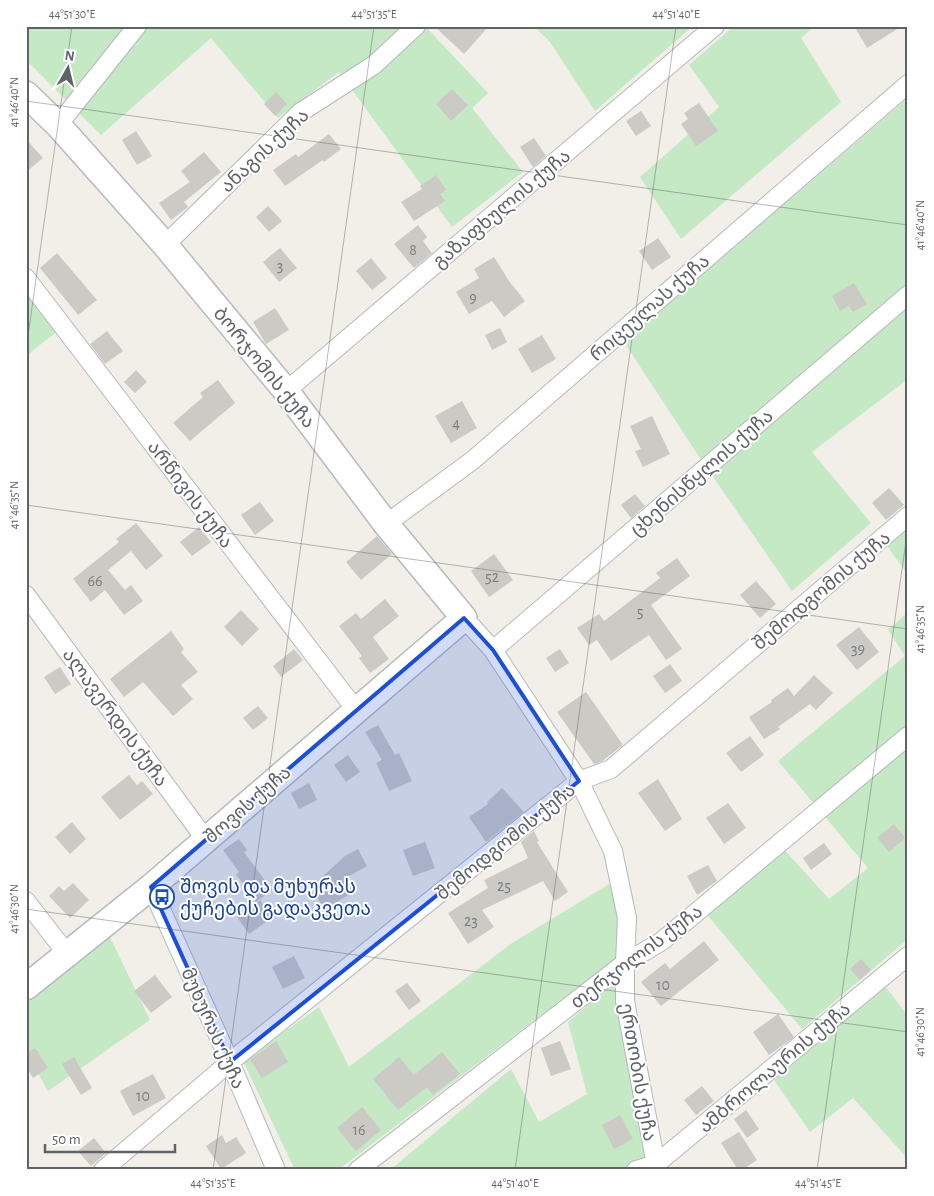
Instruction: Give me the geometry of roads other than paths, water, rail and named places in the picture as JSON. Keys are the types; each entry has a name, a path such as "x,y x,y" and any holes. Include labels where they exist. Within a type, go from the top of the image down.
{"street":[{"path":"58,125 137,26"},
{"name":"ანაგის ქუჩა","path":"165,246 301,112 374,65 416,26"},
{"name":"გაზაფხულის ქუჩა","path":"286,391 715,26"},
{"name":"რიცეულას ქუჩა","path":"386,524 473,460 908,84"},
{"name":"ბორჯომის ქუჩა","path":"26,94 58,125 165,246 286,391 386,524 464,618 494,650"},
{"name":"არწივის ქუჩა","path":"26,278 356,710"},
{"name":"ცხენისწყლის ქუჩა","path":"494,650 908,295"},
{"name":"შემოდგომის ქუჩა","path":"103,1170 230,1062 579,781 611,769 908,516"},
{"name":"ალავერდის ქუჩა","path":"26,595 206,840"},
{"name":"შოვის ქუჩა","path":"26,987 151,887 464,618"},
{"name":"ერთობის ქუჩა","path":"494,650 579,781 613,851 627,918 624,963 625,1001 656,1167"},
{"name":"თერჯოლის ქუჩა","path":"358,1170 624,963 662,941 908,736"},
{"name":"მუხურას ქუჩა","path":"151,887 230,1062 276,1170"},
{"path":"26,901 67,954"},
{"name":"ამბროლაურის ქუჩა","path":"636,1170 656,1167 908,956"}],"place":[{"name":"შოვის და მუხურას ქუჩების გადაკვეთა","path":"162,897"}]}
